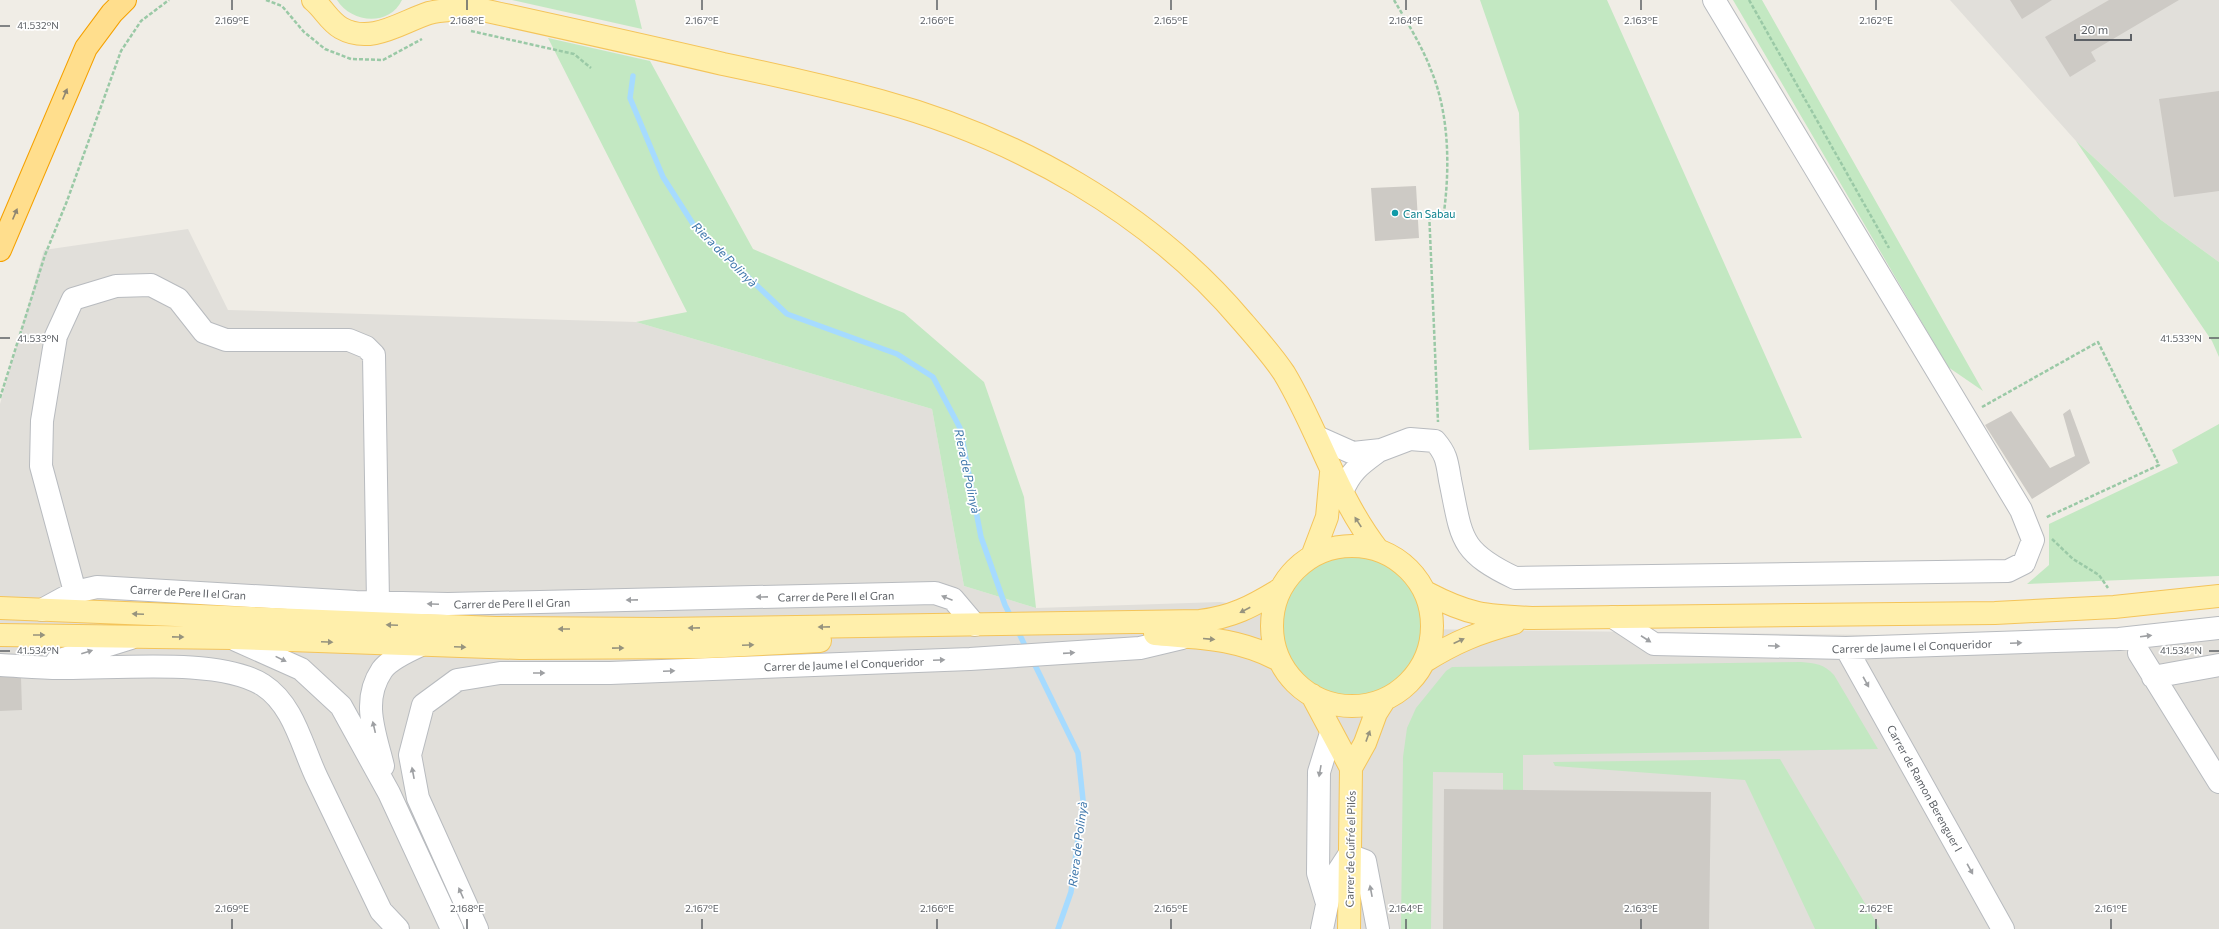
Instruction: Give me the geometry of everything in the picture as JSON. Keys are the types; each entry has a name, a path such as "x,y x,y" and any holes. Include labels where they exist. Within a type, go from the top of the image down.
{"highway":[{"path":"0,250 86,48 112,13 125,0"}],"main road":[{"path":"394,28 408,16 418,0"},
{"path":"317,2 329,18 338,25 358,34 376,34 430,13 472,4 883,101 942,120 1006,146 1063,174 1114,207 1158,240 1203,279 1237,314 1282,372 1317,437 1331,472 1352,513 1378,550"},
{"path":"1313,554 1327,518 1331,472"},
{"path":"1532,618 1477,633 1448,646 1425,661 1403,689 1383,702 1372,705 1345,706 1328,702 1312,695 1290,679 1277,659 1272,641 1271,624 1272,609 1279,590 1294,571 1313,554 1331,549 1356,546 1378,550 1394,558 1409,569 1428,593 1462,611 1476,614 1532,618 1995,613 2122,606 2219,596"},
{"path":"0,608 496,628 1036,628 1222,618 1238,613 1279,590"},
{"path":"1425,661 1431,637 1431,615 1428,593"},
{"path":"0,635 232,638 520,648 705,647 988,628"},
{"path":"1036,628 1141,633 1241,644 1277,659"},
{"path":"1312,695 1331,734 1351,768"},
{"name":"Carrer de Guifré el Pilós","path":"1349,929 1351,768 1365,743 1376,713 1383,702"}],"street":[{"path":"1342,492 1347,479 1356,467 1381,450 1410,439 1435,441 1445,453 1461,535 1475,555 1488,566 1515,578 2008,571 2024,563 2033,540 2024,518 1714,0"},
{"path":"75,592 41,466 42,422 56,336 73,299 116,286 151,285 178,299 204,332 226,340 349,340 366,347 374,355 378,602"},
{"path":"1317,437 1352,453 1381,450"},
{"name":"Carrer de Pere II el Gran","path":"42,610 75,592 97,587 378,602 448,604 935,593 952,599 988,628"},
{"name":"Carrer de Jaume I el Conqueridor","path":"1613,618 1654,644 1846,648 2120,639 2219,628"},
{"path":"36,667 139,636"},
{"name":"Carrer de Jaume I el Conqueridor","path":"477,929 418,798 410,755 423,705 457,680 500,672 610,673 970,659 1140,648 1186,637"},
{"path":"232,638 261,649 301,669 341,706 389,793 452,929"},
{"path":"389,793 370,709 373,689 382,669 404,653 421,645"},
{"name":"Carrer de Ramon Berenguer I","path":"1846,648 2003,929"},
{"path":"2139,653 2219,782"},
{"path":"0,665 36,667 136,666 214,669 243,675 264,685 281,704 295,724 310,764 381,911 398,929"},
{"path":"2153,677 2219,665"},
{"path":"1327,903 1318,873 1319,772 1331,734"},
{"path":"1322,929 1332,881 1350,855 1366,861 1378,929"}],"path":[{"path":"0,398 45,255 67,201 121,51 141,21 169,0"},
{"path":"266,0 282,6 304,32 325,49 351,59 383,60 412,46 424,37"},
{"path":"1394,0 1432,70 1445,118 1446,192 1444,212 1429,218"},
{"path":"1749,0 1890,249"},
{"path":"469,30 574,54 591,68"},
{"path":"1429,210 1439,416 1435,441"},
{"path":"1980,408 2098,342 2159,465 2042,519 2024,518"},
{"path":"2024,518 2049,536 2073,559 2099,575 2122,606"}],"shaded area":[{"path":"1950,0 2219,0 2219,262 2161,220 2076,141"},
{"path":"188,229 228,310 636,322 932,409 964,586 1036,608 1220,602 1419,629 2019,637 2219,621 2219,929 0,929 0,404 44,250"}],"green space":[{"path":"337,0 402,0 396,9 388,15 370,19 351,14 343,8"},
{"path":"512,0 635,0 642,29"},
{"path":"1480,0 1607,0 1802,438 1529,450 1519,113"},
{"path":"1733,0 1762,0 1983,391 1948,367"},
{"path":"548,38 650,61 753,249 904,313 984,382 1024,497 1036,608 964,586 932,409 636,322 687,312"},
{"path":"2076,141 2161,220 2219,262 2219,357 2212,341"},
{"path":"2219,424 2219,576 2027,584 2049,565 2049,524 2178,463 2172,450"},
{"path":"1360,546 1375,549 1390,555 1409,569 1419,581 1426,595 1431,610 1431,642 1426,657 1419,671 1409,683 1397,693 1375,703 1360,706 1344,706 1329,703 1307,693 1295,683 1285,671 1273,642 1272,618 1275,603 1285,581 1295,569 1307,559 1336,547"},
{"path":"1811,663 1827,668 1834,675 1878,749 1523,755 1523,790 1503,790 1503,773 1433,772 1431,929 1401,929 1403,757 1407,728 1416,708 1446,671 1452,667"},
{"path":"1780,759 1880,929 1815,929 1745,780 1555,766 1553,762"}],"building":[{"path":"2010,0 2052,0 2022,19"},
{"path":"2109,0 2179,0 2091,52 2096,61 2070,77 2045,37"},
{"path":"2219,91 2219,191 2174,197 2159,99"},
{"name":"Can Sabau","path":"1416,186 1419,238 1375,241 1371,188"},
{"path":"2070,409 2090,463 2032,499 1985,425 2011,411 2050,468 2075,456 2063,414"},
{"path":"0,677 21,677 22,710 0,711"},
{"path":"1444,789 1711,792 1709,929 1443,929"}],"waterway":[{"name":"Riera de Polinyà","path":"633,76 630,98 663,177 695,227 787,314 897,354 933,377 960,428 981,537 1005,605 1012,619"},
{"name":"Riera de Polinyà","path":"1017,629 1027,650"},
{"name":"Riera de Polinyà","path":"1032,659 1078,753 1083,800 1071,892 1058,929"}],"place":[{"name":"Can Sabau","path":"1395,213"}]}
